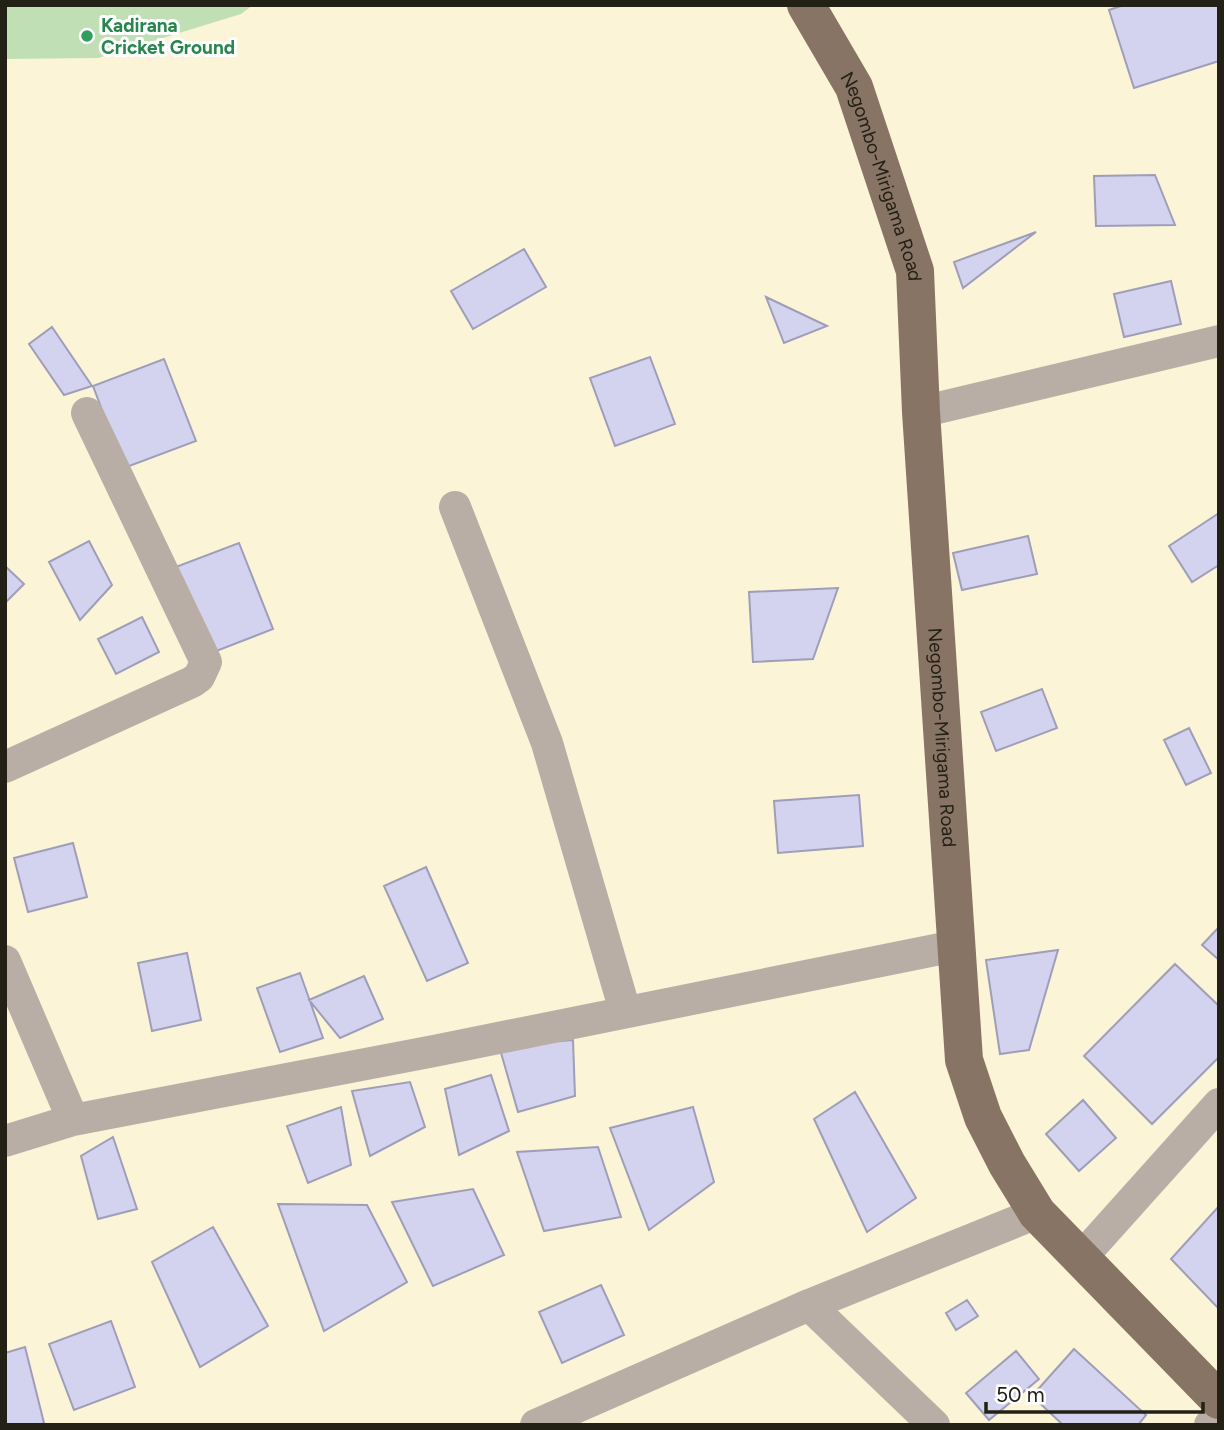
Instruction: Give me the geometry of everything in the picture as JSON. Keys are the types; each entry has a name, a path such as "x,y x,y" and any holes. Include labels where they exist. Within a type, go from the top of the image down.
{"main road":[{"name":"Negombo-Mirigama Road","path":"806,5 854,87 915,271 921,412 964,1059 983,1117 1007,1164 1037,1213 1219,1400"}],"street":[{"path":"921,412 1219,341"},
{"path":"5,767 192,682 199,677 206,662 87,413"},
{"path":"455,507 547,743 625,1011"},
{"path":"5,1140 73,1120 435,1051 956,946"},
{"path":"5,961 73,1120"},
{"path":"1080,1259 1219,1104"},
{"path":"536,1425 809,1305 1037,1213"},
{"path":"809,1305 934,1425"},
{"path":"1210,1425 1219,1416"}],"green space":[{"name":"Kadirana Cricket Ground","path":"5,5 253,5 241,14 98,58 5,59"}],"building":[{"path":"1124,5 1219,5 1219,61 1134,88 1109,10"},
{"path":"1155,175 1175,225 1096,226 1094,176"},
{"path":"1036,232 963,288 954,262"},
{"path":"524,249 546,287 473,329 451,291"},
{"path":"1171,281 1181,324 1124,337 1114,294"},
{"path":"766,297 827,326 784,343"},
{"path":"52,327 92,386 64,395 29,344"},
{"path":"650,357 675,424 615,446 590,378"},
{"path":"164,359 196,441 124,468 93,386"},
{"path":"1219,513 1219,565 1192,582 1169,546"},
{"path":"1028,536 1037,574 962,590 953,553"},
{"path":"89,541 112,585 80,620 49,562"},
{"path":"239,543 273,629 206,655 173,568"},
{"path":"5,566 24,584 5,603"},
{"path":"838,588 813,659 753,662 749,592"},
{"path":"142,617 159,652 116,674 98,639"},
{"path":"1042,689 1057,728 996,751 981,712"},
{"path":"1189,728 1211,773 1186,785 1164,740"},
{"path":"859,795 863,846 778,853 774,801"},
{"path":"73,843 87,897 28,912 14,858"},
{"path":"426,867 468,963 427,981 384,886"},
{"path":"1219,927 1219,960 1202,945"},
{"path":"1058,950 1029,1050 1000,1054 986,960"},
{"path":"187,953 201,1020 152,1031 138,963"},
{"path":"1175,964 1219,1006 1219,1057 1152,1124 1084,1056"},
{"path":"300,973 323,1038 280,1052 257,988"},
{"path":"364,976 383,1019 340,1038 309,1000"},
{"path":"573,1040 575,1096 518,1112 499,1046"},
{"path":"491,1075 509,1131 459,1155 445,1089"},
{"path":"410,1082 425,1127 370,1156 352,1091"},
{"path":"855,1092 916,1198 867,1232 814,1119"},
{"path":"1083,1100 1116,1138 1079,1171 1046,1134"},
{"path":"341,1107 351,1165 308,1183 287,1126"},
{"path":"693,1107 714,1182 649,1230 610,1128"},
{"path":"113,1137 137,1209 98,1219 81,1156"},
{"path":"598,1147 621,1217 544,1231 517,1152"},
{"path":"473,1189 504,1255 433,1286 392,1202"},
{"path":"278,1204 367,1205 407,1282 324,1331"},
{"path":"1219,1206 1219,1309 1171,1259"},
{"path":"213,1227 268,1326 200,1367 152,1262"},
{"path":"601,1285 624,1335 562,1363 539,1312"},
{"path":"967,1300 978,1316 956,1330 946,1313"},
{"path":"111,1321 135,1387 74,1410 49,1344"},
{"path":"25,1347 44,1423 5,1425 5,1353"},
{"path":"1074,1349 1146,1415 1138,1425 1063,1425 1032,1396"},
{"path":"1016,1351 1039,1379 989,1420 966,1393"}],"place":[{"name":"Kadirana Cricket Ground","path":"87,36"}]}
